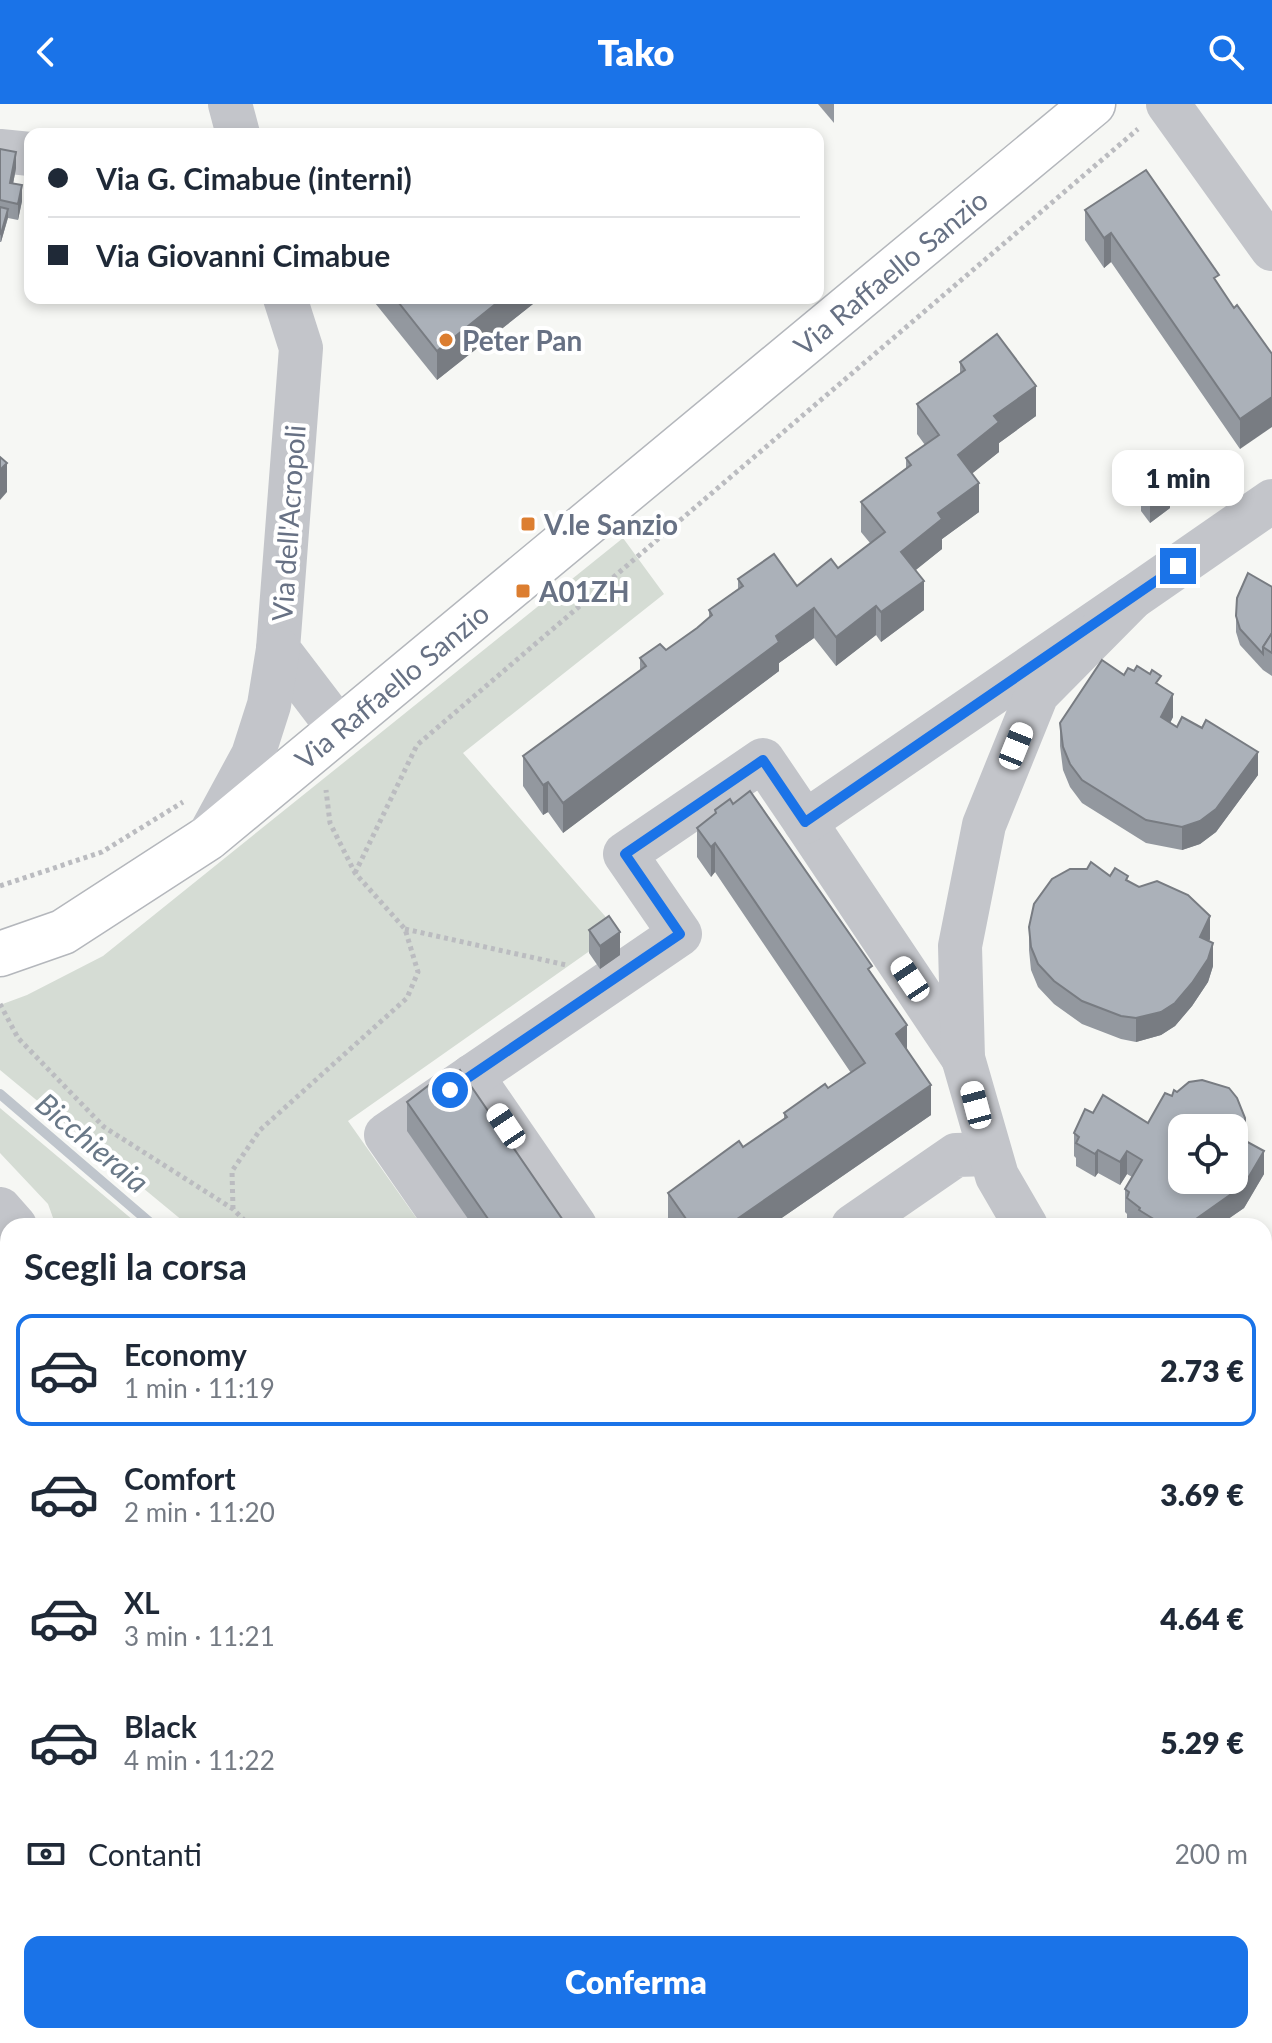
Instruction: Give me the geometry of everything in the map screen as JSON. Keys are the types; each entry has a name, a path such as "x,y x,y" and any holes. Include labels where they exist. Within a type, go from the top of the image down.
{"main road":[{"name":"Via Raffaello Sanzio","path":"0,954 63,932 208,838 1093,104"}],"street":[{"path":"230,104 236,128"},
{"path":"1152,117 1272,249"},
{"path":"0,151 24,153"},
{"name":"Via dell'Acropoli","path":"287,304 301,348 278,649 339,729"},
{"path":"805,822 1272,501"},
{"path":"1021,1218 997,1176 963,1058 960,946 984,825 1037,694 1132,598"},
{"path":"208,838 253,755 269,705 278,649"},
{"path":"443,1218 386,1135 680,934 625,854 763,760 963,1058"},
{"path":"472,1076 570,1218"},
{"path":"865,1218 956,1155 990,1154"}],"path":[{"path":"355,873 417,745 1152,117"},
{"path":"233,1209 232,1171 260,1130 407,998 418,972 405,929 355,873 330,823 324,779"},
{"path":"0,886 102,852 196,794"},
{"path":"405,929 618,976"},
{"path":"0,1004 18,1038 104,1127 233,1209 242,1218"}],"shaded area":[{"path":"623,538 664,594 463,753 618,931 348,1121 416,1218 179,1218 0,1070 0,1005 27,995 103,956"},
{"path":"0,1108 131,1218 53,1218 48,1204 0,1153"}],"building":[{"path":"0,149 16,152 10,183 22,185 18,204 0,200"},
{"path":"1146,170 1219,275 1214,278 1234,308 1237,305 1272,354 1272,397 1240,419 1111,233 1104,238 1085,210"},
{"path":"0,207 8,209 1,234 0,233"},
{"path":"400,304 496,304 437,351"},
{"path":"997,334 1036,386 994,416 999,422 958,455 979,483 938,513 942,519 901,552 924,581 881,612 876,606 836,637 814,608 776,636 779,642 563,803 548,782 543,785 523,756 646,666 640,658 660,644 666,650 697,628 712,615 709,610 743,586 738,579 774,554 797,586 831,559 838,568 885,532 861,502 911,465 906,458 939,435 917,404 965,370 960,362"},
{"path":"0,457 7,463 0,470"},
{"path":"1160,472 1170,485 1150,500 1141,487"},
{"path":"1248,573 1272,587 1272,633 1263,647 1263,654 1240,629 1236,616 1237,598"},
{"path":"1272,633 1272,653 1263,647"},
{"path":"1102,660 1124,675 1128,668 1134,671 1137,666 1161,676 1156,683 1173,694 1161,717 1177,727 1182,717 1202,728 1206,720 1258,752 1216,809 1200,821 1182,827 1146,820 1082,780 1070,764 1063,747 1060,723"},
{"path":"750,791 872,966 868,969 907,1025 896,1034 931,1085 739,1218 685,1218 668,1193 739,1141 743,1147 787,1117 784,1113 825,1084 828,1088 865,1063 715,843 711,847 697,828 730,799 733,804"},
{"path":"1091,862 1110,876 1115,868 1128,876 1126,880 1139,887 1157,881 1188,895 1210,916 1200,937 1213,943 1208,959 1175,1003 1161,1012 1136,1018 1121,1016 1082,1001 1054,981 1038,964 1031,947 1029,927 1034,904 1052,879 1070,869 1087,869"},
{"path":"609,916 620,932 600,946 589,930"},
{"path":"460,1070 562,1218 487,1218 407,1102 437,1079 442,1085"},
{"path":"1202,1080 1229,1088 1243,1114 1168,1114 1168,1194 1231,1194 1197,1218 1152,1218 1139,1210 1127,1198 1129,1192 1125,1189 1142,1160 1127,1151 1120,1162 1098,1150 1095,1154 1076,1143 1079,1137 1074,1133 1085,1109 1093,1113 1103,1095 1148,1123 1165,1093 1172,1096 1174,1090 1177,1092 1189,1082"},
{"path":"1248,1142 1264,1151 1248,1178"}],"waterway":[{"name":"Bicchieraia","path":"0,1094 145,1218"}],"place":[{"name":"Peter Pan","path":"446,340"},
{"name":"V.le Sanzio","path":"528,524"},
{"name":"A01ZH","path":"523,591"}],"route":[{"path":"450,1090 680,934 625,854 763,760 805,822 1178,566"}]}
